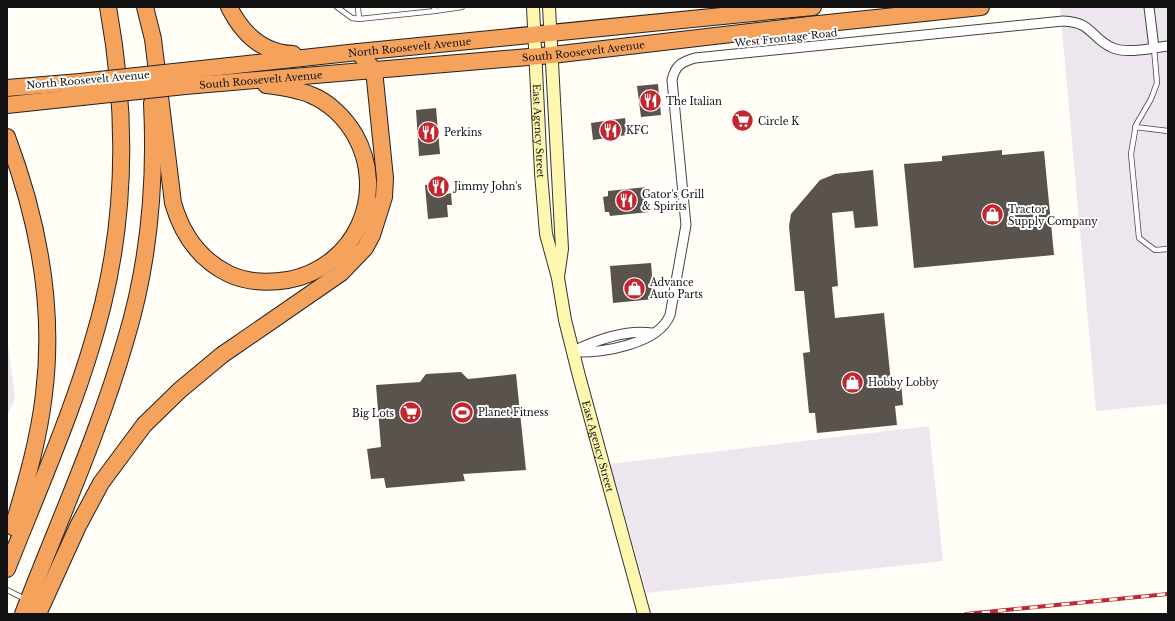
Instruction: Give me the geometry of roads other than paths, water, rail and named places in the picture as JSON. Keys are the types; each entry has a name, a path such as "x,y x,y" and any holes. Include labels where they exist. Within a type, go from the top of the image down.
{"highway":[{"path":"7,569 72,401 90,350 103,305 112,260 119,206 122,125 117,55 108,7"},
{"path":"26,607 106,402 127,339 142,271 152,199 153,131 147,53 140,7"},
{"path":"145,7 153,39 173,203 177,218 185,234 208,261 240,279 259,282 277,282 310,275 322,268 347,247 363,218 367,201 368,170 357,140 348,123 326,103 312,95 294,89 266,85 213,83"},
{"path":"229,7 241,28 253,40 266,48 282,54 332,55"},
{"name":"North Roosevelt Avenue","path":"7,105 81,89 184,78 332,55 813,7"},
{"name":"South Roosevelt Avenue","path":"184,78 213,83 552,55 809,25 982,7"},
{"path":"38,614 78,526 101,483 144,425 180,390 222,355 341,273 365,248 380,214 385,178 374,70 358,52"},
{"name":"North Roosevelt Avenue","path":"7,88 81,89"},
{"path":"7,138 34,222 45,284 47,329 45,381 39,427 22,498 7,548"}],"main road":[{"name":"East Agency Street","path":"533,7 545,222 551,255 558,278 573,352 644,614"},
{"name":"East Agency Street","path":"550,7 562,248 558,278"}],"street":[{"path":"1149,7 1154,48"},
{"name":"West Frontage Road","path":"573,352 597,341 627,334 643,332 652,333 663,328 670,315 685,235 686,215 672,80 676,68 683,62 695,58 1063,21 1074,21 1084,24 1106,44 1113,48 1131,50 1168,46"}],"lane":[{"path":"337,7 352,18 359,20 434,9 462,7"},
{"path":"358,7 359,20"},
{"path":"1154,48 1157,83 1151,99 1135,127 1131,154 1139,238 1155,250 1168,249"},
{"path":"1135,127 1168,131"},
{"path":"7,590 26,607"}],"railway":[{"path":"966,614 1168,594"}],"place":[{"name":"The Italian","path":"651,101"},
{"name":"Circle K","path":"742,121"},
{"name":"KFC","path":"610,130"},
{"name":"Perkins","path":"428,132"},
{"name":"Jimmy John's","path":"439,186"},
{"name":"Gator's Grill & Spirits","path":"627,200"},
{"name":"Tractor Supply Company","path":"993,215"},
{"name":"Advance Auto Parts","path":"635,288"},
{"name":"Hobby Lobby","path":"852,382"},
{"name":"Planet Fitness","path":"463,412"},
{"name":"Big Lots","path":"410,413"}]}
